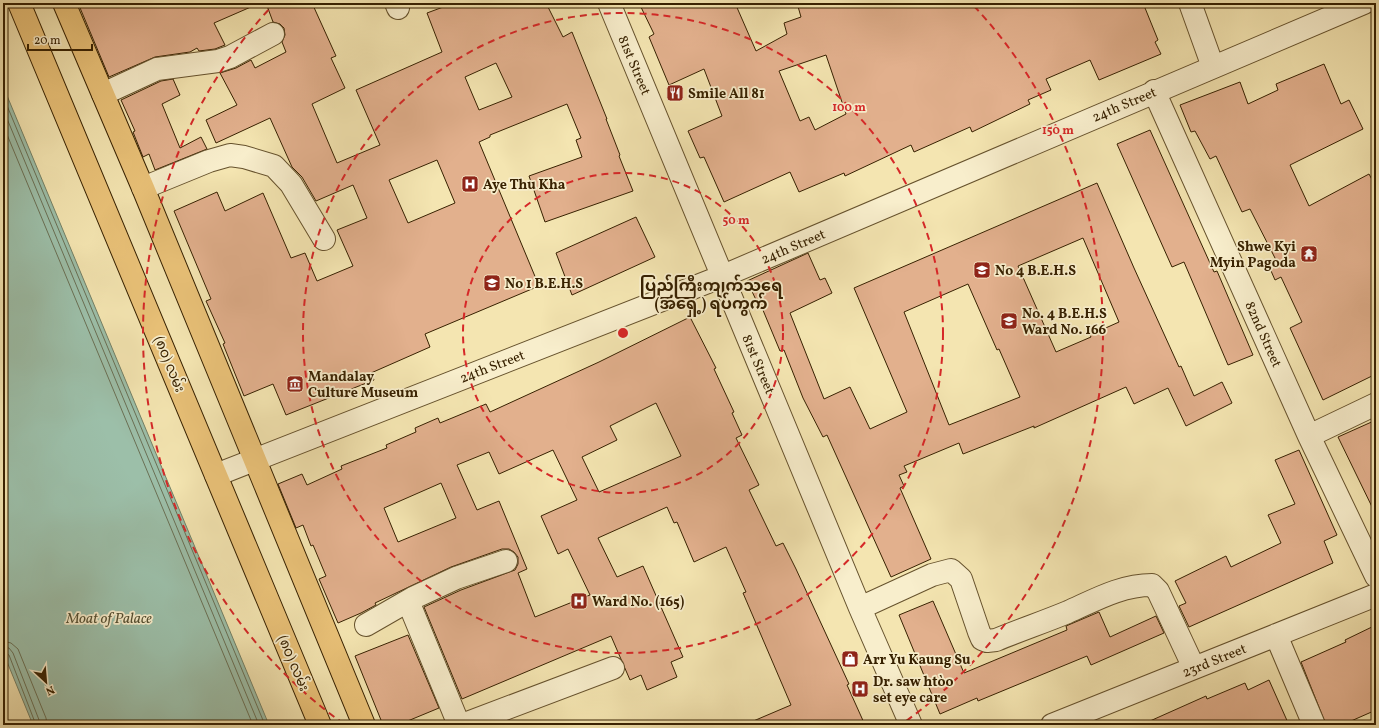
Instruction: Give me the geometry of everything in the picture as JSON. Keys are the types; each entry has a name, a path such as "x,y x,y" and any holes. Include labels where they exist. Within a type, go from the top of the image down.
{"main road":[{"name":"(၈၀) လမ်း","path":"19,3 320,725"},
{"path":"64,3 143,188 364,725"}],"street":[{"name":"81st Street","path":"609,3 860,608 911,725"},
{"path":"1190,3 1213,67"},
{"name":"24th Street","path":"216,475 723,276 1154,91 1364,3"},
{"path":"103,94 157,69 218,61 230,57 273,34"},
{"name":"82nd Street","path":"1154,91 1309,436 1376,576"},
{"path":"143,188 209,161 230,155 244,157 274,166 291,184 324,238"},
{"path":"1309,436 1376,404"},
{"path":"366,625 408,601 456,578 506,561"},
{"path":"860,608 932,575 951,570 961,579 979,632 982,639 987,641 996,640 1060,615 1105,594 1137,585 1152,585 1158,591 1194,668"},
{"name":"23rd Street","path":"1052,725 1376,596"},
{"path":"408,601 461,725 613,668"},
{"path":"1276,635 1314,725"}],"water":[{"name":"Moat of Palace","path":"3,86 269,725 33,725 3,652"}],"building":[{"path":"78,3 260,3 214,23 225,45 215,49 199,51 197,48 190,52 155,57 109,77"},
{"path":"266,3 312,3 336,56 331,58 345,88 312,104 337,163 380,145 356,90 442,52 427,13 454,3 546,3 563,37 572,32 607,119 620,155 619,156 633,191 545,222 529,176 582,157 576,140 581,138 567,104 490,135 490,137 479,142 539,286 425,334 430,347 371,373 374,380 286,415 273,384 244,396 223,344 225,343 206,301 211,299 174,211 217,192 225,211 263,193 291,258 305,253 317,281 353,266 337,230 367,218 353,185 316,201 302,177 292,167 270,118 216,143 206,120 237,105 220,73 236,68 251,60 255,68 286,52 282,42 285,35 284,28 280,24 273,22","holes":["496,63 512,97 479,110 465,77","437,160 455,203 408,223 389,180"]},
{"path":"639,3 735,3 756,51 787,34 784,23 801,17 797,3 1143,3 1158,40 1155,42 1161,54 1099,80 1090,60 1046,79 1051,90 1028,100 1030,104 972,132 970,127 914,152 911,145 845,176 844,173 799,192 790,172 724,202 704,157 700,158 688,131 722,116 704,69 669,85 649,37 654,34","holes":["826,55 846,114 815,130 809,117 800,121 779,71"]},
{"name":"Shwe Kyi Myin Pagoda","path":"1324,64 1341,104 1349,100 1363,129 1290,165 1309,206 1369,174 1376,187 1376,374 1323,400 1290,328 1302,322 1281,277 1275,280 1268,264 1276,260 1250,209 1242,212 1216,156 1210,159 1195,131 1191,132 1180,105 1240,82 1248,104 1278,90 1276,84"},
{"path":"173,79 180,95 162,104 180,148 201,137 207,149 155,170 149,154 143,157 133,132 135,131 121,100 161,81"},
{"path":"1150,130 1214,272 1217,271 1253,355 1228,365 1184,262 1172,267 1117,144"},
{"path":"1097,183 1179,367 1181,366 1194,396 1222,382 1232,403 1186,426 1168,388 1134,404 1126,387 1034,428 1034,426 963,454 959,443 904,466 907,472 899,475 904,486 900,488 931,559 891,577 827,435 823,437 803,398 784,350 780,351 760,303 758,304 747,281 808,253 820,280 825,278 832,293 790,313 824,399 850,387 870,429 907,412 854,288","holes":["1083,238 1119,322 1090,335 1091,337 1056,352 1018,266","968,284 997,350 999,349 1020,397 949,425 904,312"]},
{"path":"636,217 655,257 572,295 556,253"},
{"path":"690,317 716,368 714,369 734,412 732,413 742,435 736,438 759,485 749,490 776,546 783,543 796,569 849,684 847,685 865,725 744,725 791,705 743,593 746,592 726,547 694,562 677,522 674,523 667,507 598,538 617,577 643,566 683,657 671,662 677,677 647,690 641,675 630,680 611,636 462,699 424,607 461,590 515,570 518,564 518,557 509,549 502,549 451,567 375,603 376,605 338,623 319,579 326,576 313,545 311,546 303,525 296,528 278,484 302,474 307,485 342,469 341,466 387,448 386,445 416,432 415,428 438,418 440,423 486,404 490,412 599,362","holes":["656,403 681,456 599,492 582,457 617,440 610,426","553,450 577,500 541,516 558,554 568,549 590,595 535,617 518,573 527,569 499,501 477,510 457,465 489,452 499,474","441,483 456,518 398,542 384,508"]},
{"path":"1376,420 1376,515 1338,437"},
{"path":"1299,450 1337,535 1324,541 1333,563 1189,627 1179,606 1186,603 1175,581 1226,556 1231,567 1281,543 1268,515 1295,504 1275,460"},
{"path":"933,601 964,673 1067,630 1066,626 1099,612 1110,637 1156,616 1164,633 1091,665 1087,656 978,701 977,698 940,714 899,615"},
{"path":"1376,625 1376,710 1342,725 1326,725 1301,662 1346,642 1345,640"},
{"path":"408,635 439,708 398,725 383,725 355,656"},
{"path":"1269,680 1289,725 1141,725 1206,696 1207,699 1245,683 1248,690"}],"place":[{"name":"Smile All 81","path":"675,93"},
{"name":"Aye Thu Kha","path":"470,184"},
{"name":"Shwe Kyi Myin Pagoda","path":"1309,254"},
{"name":"No 4 B.E.H.S","path":"982,270"},
{"name":"No 1 B.E.H.S","path":"492,283"},
{"name":"No. 4 B.E.H.S Ward No. 166","path":"1009,321"},
{"name":"Mandalay Culture Museum","path":"295,384"},
{"name":"Ward No. (165)","path":"579,601"},
{"name":"Arr Yu Kaung Su","path":"850,659"},
{"name":"Dr. saw htòo set eye care","path":"860,689"}],"district":[{"name":"ပြည်ကြီးကျက်သရေ (အရှေ့) ရပ်ကွက်","path":"711,294"}]}
